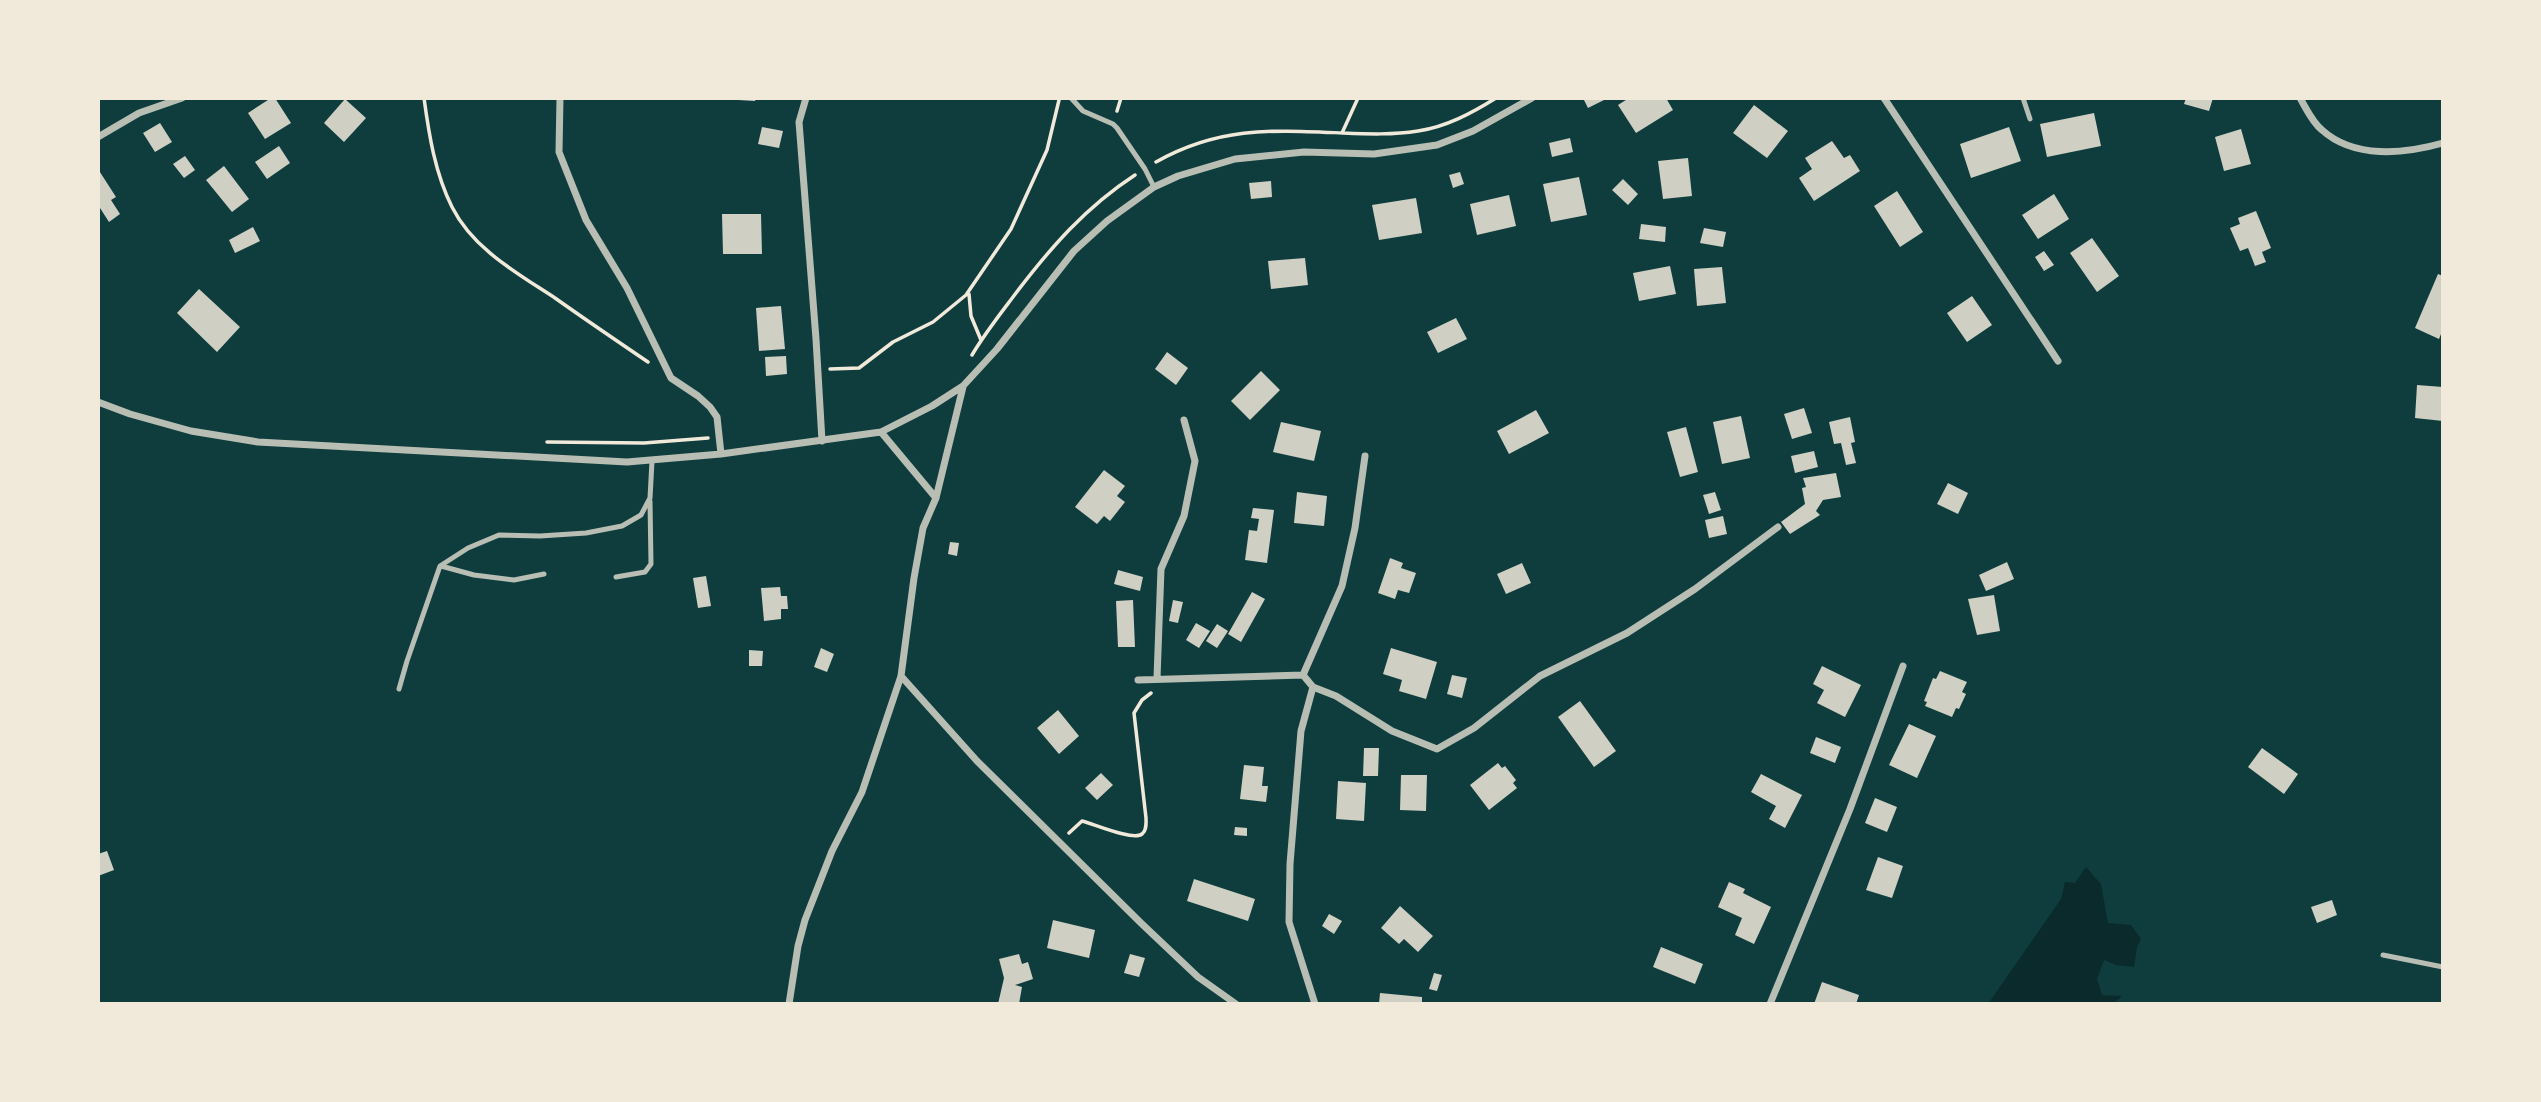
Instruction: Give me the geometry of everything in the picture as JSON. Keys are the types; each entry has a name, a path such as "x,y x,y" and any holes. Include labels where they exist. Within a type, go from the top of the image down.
{"street":[{"path":"98,137 139,113 183,98"},
{"path":"560,98 559,152 586,220 627,288 671,378 710,407 717,417 721,454"},
{"path":"806,98 799,122 822,441"},
{"path":"98,402 191,431 258,442 627,462 721,454 881,432 932,406 963,386 1074,251 1107,221 1154,187 1178,176 1235,159 1304,152 1374,154 1437,145 1473,131 1532,98"},
{"path":"1884,98 2058,361"},
{"path":"2300,98 2320,130 2345,146 2372,151 2421,149 2443,143"},
{"path":"789,1004 805,920 832,851 862,792 901,676 923,528 936,498 963,386"},
{"path":"1157,678 1161,569 1184,516 1195,461 1184,421"},
{"path":"881,432 936,498"},
{"path":"1303,675 1342,586 1355,528 1365,456"},
{"path":"1303,675 1313,687 1336,696 1392,731 1437,749 1474,728 1540,676 1627,633 1695,589 1778,527"},
{"path":"1770,1004 1850,809 1903,666"},
{"path":"1138,680 1303,675"},
{"path":"901,676 977,761 1198,977 1236,1004"},
{"path":"1313,687 1301,731 1290,864 1289,922 1315,1004"}],"lane":[{"path":"1071,98 1083,111 1113,124 1145,169 1154,187"},
{"path":"2023,98 2030,119"},
{"path":"616,577 645,572 651,564 652,460"},
{"path":"400,689 440,566 468,548 499,535 586,533 622,526 641,515 650,498"},
{"path":"440,566 474,575 514,580 544,574"},
{"path":"2383,956 2443,967"}],"path":[{"path":"424,98 430,142 440,180 453,209 470,234 498,260 649,363"},
{"path":"817,369 859,368 893,342 933,322 969,292 1011,229 1047,150 1060,98"},
{"path":"1342,133 1359,98"},
{"path":"965,363 1048,251 1081,216 1105,195 1183,148 1219,137 1265,131 1389,135 1419,131 1462,117 1496,98"},
{"path":"969,292 971,316 981,339 973,377"},
{"path":"542,442 644,443 711,438 721,440"},
{"path":"1060,841 1082,821 1132,837 1141,835 1145,830 1146,818 1134,713 1142,700 1157,688 1157,678"}],"water":[{"path":"2086,867 2101,884 2108,923 2131,925 2141,939 2134,967 2116,965 2104,960 2097,979 2102,995 2122,996 2113,1004 1988,1004 2061,899 2065,882 2075,883"}],"building":[{"path":"275,98 291,123 265,139 248,113"},
{"path":"738,98 756,98 755,101"},
{"path":"1583,98 1608,98 1588,108"},
{"path":"1629,98 1666,98 1673,110 1636,133 1618,105"},
{"path":"2186,98 2213,98 2209,111 2184,104"},
{"path":"345,99 366,118 344,142 324,123"},
{"path":"1754,105 1788,131 1767,158 1733,133"},
{"path":"2094,113 2101,146 2047,157 2040,124"},
{"path":"160,123 172,142 155,152 143,133"},
{"path":"762,127 783,131 779,148 758,144"},
{"path":"2009,127 2021,161 1971,178 1960,144"},
{"path":"2241,129 2251,164 2224,171 2215,137"},
{"path":"1570,138 1573,152 1552,157 1549,143"},
{"path":"1832,141 1844,158 1850,155 1860,171 1814,201 1799,178 1812,169 1805,158"},
{"path":"279,146 290,163 267,179 255,162"},
{"path":"185,156 195,170 184,178 173,164"},
{"path":"1688,158 1692,196 1663,199 1658,161"},
{"path":"224,166 249,199 232,212 206,180"},
{"path":"98,169 116,197 111,200 120,214 109,222 100,208 98,209"},
{"path":"1460,172 1464,184 1453,188 1449,175"},
{"path":"1579,177 1587,215 1551,222 1543,184"},
{"path":"1623,179 1638,194 1628,205 1612,190"},
{"path":"1271,181 1272,197 1251,199 1249,183"},
{"path":"1897,191 1923,232 1900,247 1874,206"},
{"path":"2054,194 2069,219 2038,239 2022,215"},
{"path":"1509,195 1516,226 1477,235 1470,204"},
{"path":"1416,198 1422,233 1379,240 1372,205"},
{"path":"2256,211 2271,248 2262,252 2266,262 2255,266 2248,248 2240,251 2230,228 2240,224 2238,218"},
{"path":"722,214 761,214 762,254 723,254"},
{"path":"1641,224 1666,227 1665,242 1639,239"},
{"path":"253,227 260,241 235,253 229,240"},
{"path":"1704,228 1726,232 1723,247 1700,243"},
{"path":"2092,238 2119,276 2097,292 2070,253"},
{"path":"2044,251 2054,265 2044,271 2035,257"},
{"path":"1305,258 1308,285 1271,289 1268,261"},
{"path":"1670,266 1676,294 1639,301 1633,273"},
{"path":"1722,267 1726,303 1697,306 1694,269"},
{"path":"2438,274 2443,276 2443,329 2439,339 2415,328"},
{"path":"199,289 240,327 217,352 177,313"},
{"path":"1972,296 1992,325 1967,342 1947,313"},
{"path":"781,306 785,349 759,351 756,308"},
{"path":"1456,318 1467,339 1438,353 1427,332"},
{"path":"1167,352 1188,368 1176,385 1155,369"},
{"path":"786,356 787,374 766,376 765,357"},
{"path":"1261,371 1280,390 1250,420 1231,401"},
{"path":"2417,385 2443,387 2443,421 2415,418"},
{"path":"1804,408 1812,433 1792,439 1784,414"},
{"path":"1536,410 1549,433 1509,454 1497,431"},
{"path":"1741,416 1750,458 1722,464 1713,422"},
{"path":"1850,417 1855,442 1851,443 1856,463 1846,465 1841,443 1834,444 1829,422"},
{"path":"1281,422 1321,431 1314,461 1273,452"},
{"path":"1686,427 1698,472 1680,477 1667,432"},
{"path":"1814,451 1818,467 1795,473 1791,456"},
{"path":"1104,470 1125,486 1117,496 1125,502 1110,521 1104,516 1097,524 1075,507"},
{"path":"1836,473 1841,497 1823,500 1816,511 1820,515 1790,534 1781,522 1805,504 1802,488 1806,487 1803,478"},
{"path":"1948,483 1968,493 1958,514 1937,504"},
{"path":"1297,492 1327,496 1324,526 1294,523"},
{"path":"1715,492 1721,510 1709,514 1703,495"},
{"path":"1253,508 1274,510 1267,563 1245,560 1249,530 1257,531 1259,519 1251,518"},
{"path":"1723,516 1727,534 1709,538 1705,520"},
{"path":"950,542 959,543 957,556 948,554"},
{"path":"1390,558 1403,563 1401,568 1416,573 1409,593 1398,590 1395,599 1378,593"},
{"path":"2007,562 2014,579 1986,591 1979,575"},
{"path":"1522,563 1531,583 1506,594 1497,574"},
{"path":"1118,570 1143,577 1140,591 1114,584"},
{"path":"706,576 711,606 698,608 693,578"},
{"path":"780,587 781,596 787,596 788,609 781,609 781,619 764,621 761,588"},
{"path":"1252,592 1265,599 1241,642 1228,634"},
{"path":"1994,595 2000,631 1977,635 1968,599"},
{"path":"1133,600 1135,647 1118,647 1116,601"},
{"path":"1173,600 1183,602 1178,623 1169,621"},
{"path":"1196,623 1210,631 1199,648 1186,640"},
{"path":"1217,624 1228,631 1217,648 1206,641"},
{"path":"821,648 834,654 827,672 814,667"},
{"path":"1391,648 1437,662 1426,699 1399,691 1402,680 1383,674"},
{"path":"749,650 763,651 762,666 749,666"},
{"path":"1822,666 1861,685 1845,717 1817,703 1824,690 1813,684"},
{"path":"1940,671 1967,682 1962,692 1966,694 1952,717 1925,706 1927,702 1924,701 1933,678 1936,679"},
{"path":"1452,675 1467,678 1462,698 1447,694"},
{"path":"1580,701 1616,751 1594,767 1558,717"},
{"path":"1058,710 1079,736 1059,754 1037,728"},
{"path":"1909,724 1936,736 1917,778 1889,765"},
{"path":"1816,737 1841,747 1835,763 1810,753"},
{"path":"1364,748 1379,748 1378,776 1363,776"},
{"path":"2262,748 2298,774 2284,794 2248,767"},
{"path":"1498,763 1502,768 1505,766 1516,780 1513,783 1517,788 1489,810 1470,785"},
{"path":"1244,765 1264,767 1262,786 1268,786 1266,802 1240,799"},
{"path":"1101,773 1113,785 1097,800 1085,788"},
{"path":"1761,774 1802,795 1785,828 1769,819 1776,806 1751,792"},
{"path":"1401,775 1427,775 1426,811 1400,810"},
{"path":"1338,781 1366,783 1364,821 1336,819"},
{"path":"1875,798 1897,807 1887,832 1865,823"},
{"path":"1235,827 1247,828 1247,836 1234,835"},
{"path":"107,851 114,870 98,876 98,854"},
{"path":"1878,857 1903,866 1892,898 1866,890"},
{"path":"1194,879 1255,899 1248,921 1187,901"},
{"path":"1729,882 1745,889 1743,893 1771,907 1754,944 1735,935 1742,918 1718,907"},
{"path":"2332,900 2337,915 2317,923 2311,907"},
{"path":"1400,906 1433,936 1418,952 1404,939 1399,944 1381,928"},
{"path":"1329,914 1342,921 1334,934 1322,926"},
{"path":"1053,920 1095,930 1089,958 1047,948"},
{"path":"1661,947 1703,964 1695,984 1653,967"},
{"path":"1019,954 1022,964 1028,962 1033,979 1015,985 1022,987 1019,1004 998,1004 1004,978 999,959"},
{"path":"1130,954 1145,958 1139,977 1124,973"},
{"path":"1434,973 1442,975 1437,991 1429,989"},
{"path":"1822,982 1859,995 1856,1004 1814,1004"},
{"path":"1380,993 1422,997 1422,1004 1379,1004"}]}
